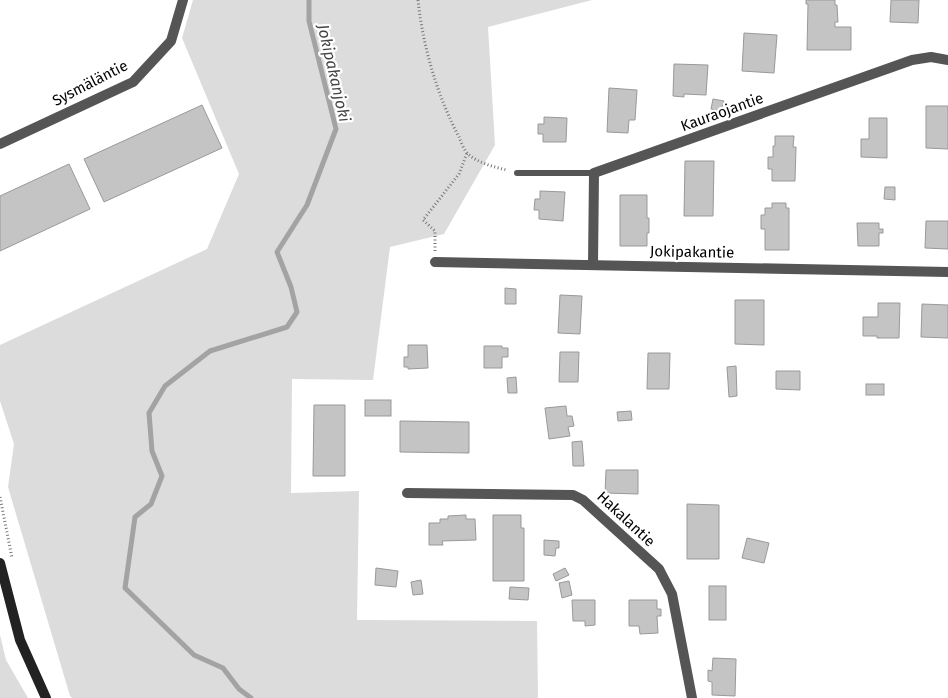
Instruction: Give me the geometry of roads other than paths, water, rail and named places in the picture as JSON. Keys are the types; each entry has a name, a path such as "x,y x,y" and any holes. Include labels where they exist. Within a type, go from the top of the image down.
{"main road":[{"path":"0,563 20,640 46,698"}],"street":[{"name":"Sysmäläntie","path":"0,144 133,82 171,41 183,0"},
{"name":"Kauraojantie","path":"594,173 912,60 931,57 948,60"},
{"path":"593,265 594,173"},
{"name":"Jokipakantie","path":"435,262 948,272"},
{"name":"Hakalantie","path":"408,493 574,495 583,500 659,569 672,594 692,698"}],"lane":[{"path":"517,172 594,173"}],"waterway":[{"name":"Jokipakanjoki","path":"251,698 239,689 223,668 194,655 125,588 135,517 151,504 162,476 152,451 149,413 165,386 210,351 287,327 297,312 291,287 277,252 307,205 336,129 309,21 309,0"}]}
